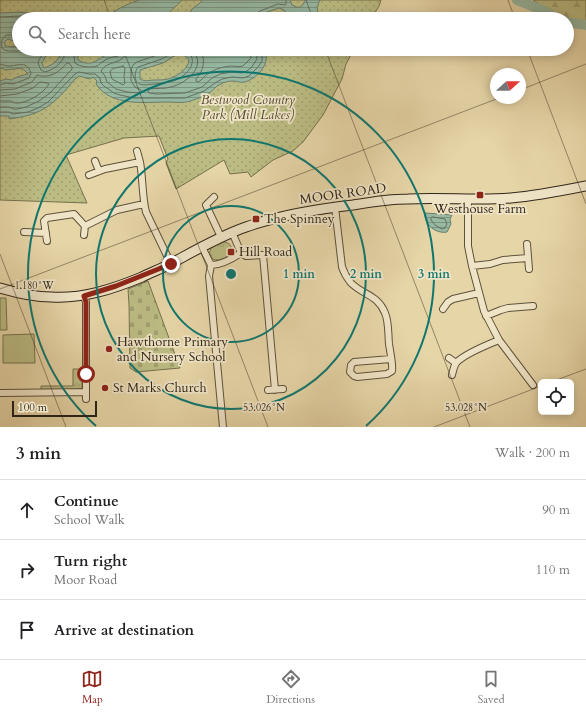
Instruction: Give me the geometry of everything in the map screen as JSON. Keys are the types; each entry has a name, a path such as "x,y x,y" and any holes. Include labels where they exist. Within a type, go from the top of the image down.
{"main road":[{"name":"MOOR ROAD","path":"0,288 24,294 51,298 84,296 116,286 171,264 246,226 279,218 336,207 392,200 510,198 586,186"}],"street":[{"path":"138,151 146,212 171,264"},
{"path":"95,161 99,171"},
{"path":"89,175 99,171 140,162"},
{"path":"214,197 206,206 221,238"},
{"path":"468,199 468,246 478,293 486,316 499,340 533,385"},
{"path":"85,226 117,210 144,204"},
{"path":"336,207 342,267 344,273 351,282 376,299 383,308 387,318 392,368 392,371 387,374 357,377 350,372 351,365 354,362 391,359"},
{"path":"47,241 44,221 47,218 74,214 85,226 84,235"},
{"path":"24,232 46,233"},
{"path":"232,232 241,253 246,256 262,253 275,390"},
{"path":"527,244 529,269"},
{"path":"202,247 211,265 209,276 223,427"},
{"path":"211,265 217,265 225,262 241,253"},
{"path":"472,266 490,264 503,260 528,258"},
{"path":"443,309 450,300 478,293"},
{"path":"445,295 450,300"},
{"path":"0,393 86,396 86,302 84,296"},
{"path":"522,306 522,314"},
{"path":"486,316 508,308 533,306"},
{"path":"452,375 456,363 462,358 499,340"},
{"path":"449,358 456,363"},
{"path":"268,390 283,389"}],"green space":[{"name":"Bestwood Country Park (Mill Lakes)","path":"0,0 381,0 375,12 12,12 12,56 350,56 346,64 342,79 323,115 303,142 293,151 273,160 251,177 248,172 230,174 224,160 176,189 166,163 168,159 159,136 124,138 66,155 87,203 0,200"},
{"path":"533,0 586,0 586,26 574,21 574,12 552,12"},
{"path":"221,242 226,242 229,244 231,247 230,253 223,259 213,259 210,256 210,251 213,246"},
{"path":"148,281 180,368 136,372 130,368 128,289"},
{"path":"0,298 6,298 7,330 0,330"},
{"path":"34,334 35,363 3,363 3,335"},
{"path":"73,369 82,369 81,389 41,391 41,386 73,386"}],"water":[{"path":"140,0 182,0 170,12 113,12"},
{"path":"202,0 290,0 292,5 298,7 303,5 305,0 320,0 317,7 318,12 285,12 284,10 279,8 267,12 190,12"},
{"path":"12,12 12,40 8,39 5,41 5,46 12,47 12,56 46,56 42,63 44,68 56,61 60,56 78,56 78,60 91,63 104,56 174,56 163,63 140,70 140,79 142,80 165,80 178,74 187,67 189,60 185,56 266,56 265,64 262,69 250,80 244,82 225,82 217,86 207,95 190,101 129,102 119,100 110,97 102,91 96,84 97,81 93,77 90,79 79,76 54,102 47,107 31,115 9,119 9,116 0,116 0,81 6,79 12,80 28,74 22,68 6,70 0,68 0,13"},
{"path":"425,213 452,215 450,219 451,224 447,232 439,232 432,228 426,221"}],"waterway":[{"path":"517,0 546,12"},
{"path":"574,23 586,25"}],"place":[{"name":"Westhouse Farm","path":"480,195"},
{"name":"The Spinney","path":"256,219"},
{"name":"Hill Road","path":"231,252"},
{"name":"Hawthorne Primary and Nursery School","path":"109,349"},
{"name":"St Marks Church","path":"105,388"}],"route":[{"path":"86,374 86,302 84,296 101,292 137,279 171,264"}]}
